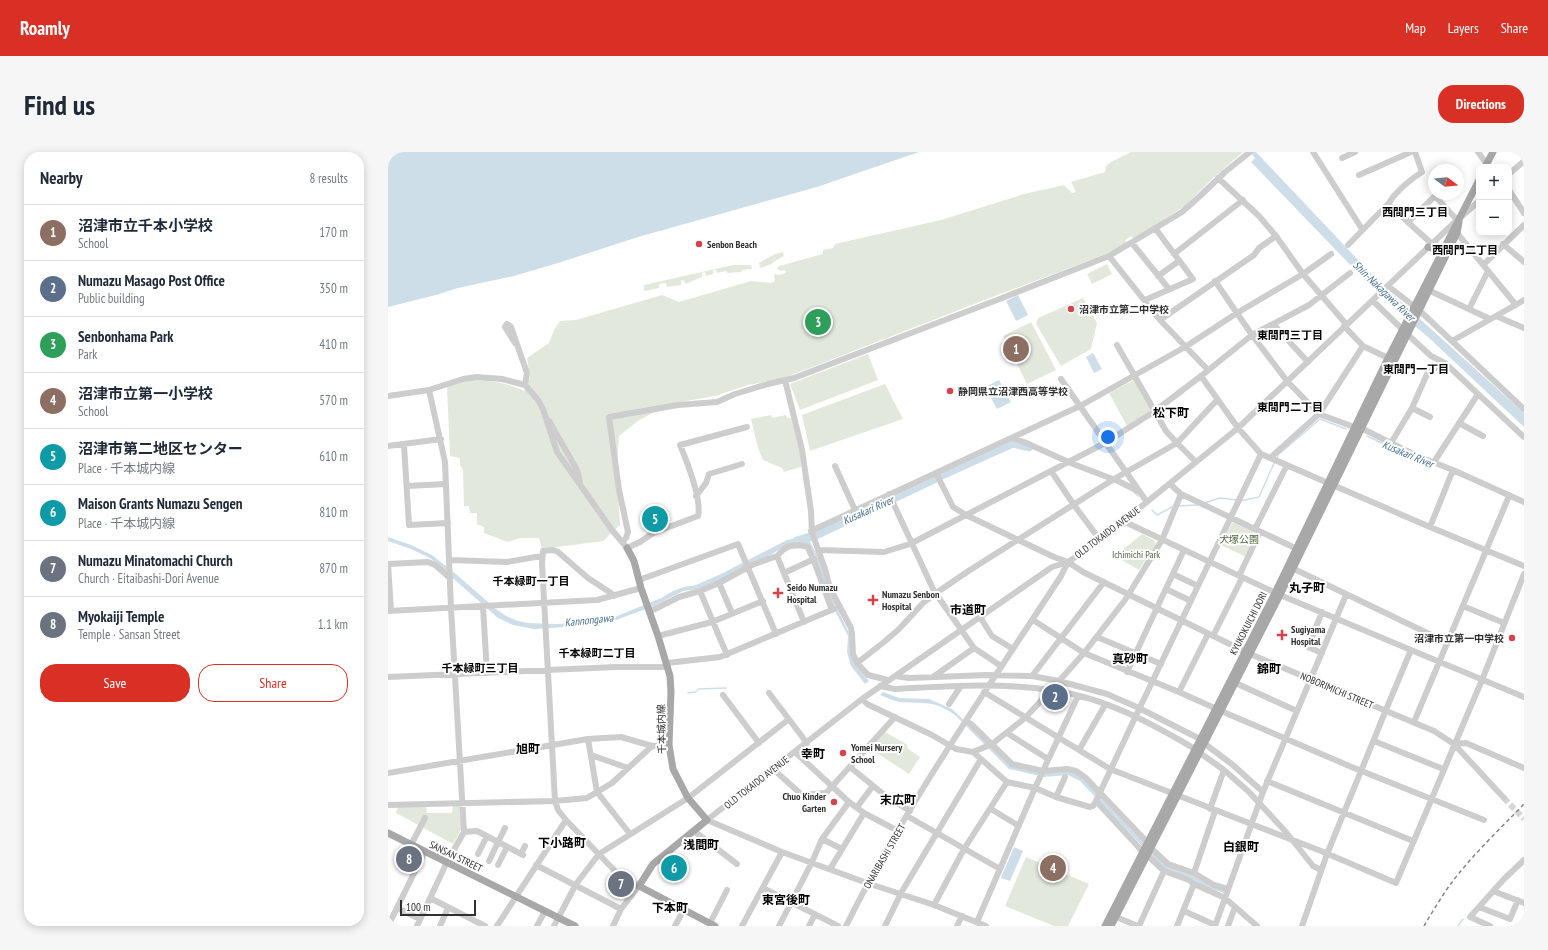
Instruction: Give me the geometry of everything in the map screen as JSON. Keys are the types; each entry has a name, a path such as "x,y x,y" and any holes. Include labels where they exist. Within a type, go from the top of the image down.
{"main road":[{"path":"1488,164 1492,152"},
{"path":"1405,330 1417,310 1440,254 1476,186"},
{"path":"1426,289 1457,233 1459,219"},
{"path":"1430,245 1440,254"},
{"name":"KYUKOKUICHI DORI","path":"1358,427 1388,358 1405,330"},
{"name":"KYUKOKUICHI DORI","path":"1105,926 1176,796 1277,594 1292,568 1330,484 1405,330"},
{"name":"KYUKOKUICHI DORI","path":"1277,594 1295,548 1330,484"},
{"name":"千本城内線","path":"625,545 634,561 641,588 667,665 671,692 669,745 673,769 688,798 707,820"},
{"path":"707,820 652,864 639,886 713,925"},
{"name":"SANSAN STREET","path":"388,834 575,926"},
{"path":"1111,926 1148,849"}],"street":[{"path":"625,545 628,532 619,490 609,417 678,405 717,402 768,384 785,380 953,318 1109,256 1182,212 1218,178 1250,152"},
{"path":"1313,152 1362,229"},
{"path":"1342,158 1355,152"},
{"path":"1359,175 1411,152"},
{"path":"1348,245 1388,204 1392,197 1406,182 1422,172 1415,152"},
{"path":"1478,152 1486,164"},
{"path":"1512,171 1524,161"},
{"path":"1218,178 1259,216 1363,346 1388,358"},
{"path":"1512,194 1523,210"},
{"path":"1408,222 1436,196 1459,219"},
{"path":"1174,254 1243,200"},
{"name":"OLD TOKAIDO AVENUE","path":"707,820 888,680 1052,566 1068,562 1100,540 1170,484 1238,428 1345,325 1476,203"},
{"path":"1388,204 1430,245"},
{"path":"1483,265 1524,225"},
{"path":"1145,300 1193,279 1155,228"},
{"path":"1457,233 1516,305"},
{"path":"1160,320 1254,255 1259,248 1276,236"},
{"path":"1132,242 1169,289"},
{"path":"1503,244 1524,262"},
{"path":"811,531 1080,406 1185,347 1237,313 1304,274 1331,254"},
{"path":"1109,256 1160,320 1208,370"},
{"path":"1158,276 1179,261"},
{"path":"1469,309 1488,271"},
{"path":"818,550 884,552 912,543 966,516 1105,443 1155,411 1252,335 1309,305 1350,273"},
{"path":"1216,281 1252,335 1288,381 1319,414 1358,427 1417,456 1453,470 1524,502"},
{"path":"1388,286 1452,341 1524,409"},
{"path":"1426,289 1469,309 1524,328"},
{"path":"1375,298 1431,356 1445,363 1524,437"},
{"path":"1452,341 1524,300"},
{"path":"1273,324 1308,362"},
{"path":"515,343 527,373 525,385"},
{"path":"1117,345 1166,431 1196,462"},
{"path":"1270,458 1319,414 1363,346"},
{"path":"1391,443 1412,408 1428,372 1445,363"},
{"path":"1201,376 1238,428 1261,454 1524,566"},
{"path":"388,396 429,390 463,379 477,377 502,379 525,385 538,400 546,417 559,436 577,470 581,484 612,530 625,545"},
{"path":"1061,379 1147,502"},
{"path":"785,380 802,450 811,511 811,531 830,588 850,628 852,634 852,654 857,663 868,675 888,680"},
{"path":"417,926 447,862 464,832 444,458 429,390"},
{"path":"1434,462 1478,394"},
{"path":"857,663 899,629 924,602 936,593 1114,479 1177,443 1218,400"},
{"path":"1412,408 1430,417"},
{"path":"1459,423 1483,436"},
{"path":"625,545 640,542 653,532 698,516 699,512 689,465 680,445 747,427"},
{"path":"1012,438 1140,491"},
{"path":"388,446 441,439"},
{"path":"404,445 409,525 448,523"},
{"path":"973,752 1007,782 1035,788 1056,797 1090,807 1093,806 1261,454"},
{"path":"696,496 706,482 709,474 742,464"},
{"path":"1179,692 1241,577 1258,530 1286,465"},
{"path":"835,466 855,510"},
{"path":"1430,527 1453,470"},
{"path":"1051,471 1100,540"},
{"name":"NOBORIMICHI STREET","path":"936,473 952,507 966,516 1068,562 1083,572 1248,653 1434,731 1454,744 1504,798"},
{"path":"407,486 446,484"},
{"path":"1170,484 1181,494 1295,548"},
{"path":"890,494 936,593 974,648 1001,666"},
{"path":"862,699 867,704 963,751 973,752 992,744 1025,718 1051,690 1084,654 1125,600 1162,540 1181,494"},
{"path":"1414,722 1509,496"},
{"path":"1123,521 1277,594 1524,697"},
{"path":"648,608 700,591 719,583 749,567 777,556 784,549 790,546 808,547 815,541"},
{"path":"639,580 738,544 776,634"},
{"path":"808,547 832,610"},
{"path":"613,926 622,908 639,886 616,872 566,820 558,810 555,801 544,604 542,556 544,550 553,550 558,552 588,578 614,596"},
{"path":"1127,672 1184,550"},
{"path":"450,563 507,562 542,556"},
{"path":"777,556 804,622"},
{"path":"784,572 814,560"},
{"path":"450,577 435,565 428,562 388,564 390,611 597,600 641,588"},
{"name":"ONARIBASHI STREET","path":"846,926 867,883 908,813 964,722 1061,576 1068,562"},
{"path":"1292,568 1448,643"},
{"path":"1173,574 1198,586"},
{"path":"984,692 1110,769 1292,840 1396,883 1482,680 1524,574"},
{"path":"1032,676 1104,582"},
{"path":"719,583 732,613"},
{"path":"1166,589 1190,601"},
{"path":"700,591 727,655"},
{"path":"1184,911 1215,925 1267,781 1346,595"},
{"path":"658,636 712,622 763,601"},
{"path":"1463,606 1504,623"},
{"path":"484,607 487,673"},
{"path":"388,677 667,665 712,659 727,655 840,607"},
{"path":"1322,612 1308,647 1322,652"},
{"path":"980,616 992,636 1013,649"},
{"path":"1032,620 1084,654 1179,692 1286,739 1484,820"},
{"path":"1097,637 1161,664"},
{"path":"933,677 974,648"},
{"path":"1302,926 1327,854 1411,650"},
{"path":"895,676 904,678 995,675 1032,676 1059,681 1107,694 1139,708 1202,742 1233,765 1263,792"},
{"path":"1233,682 1298,711"},
{"path":"880,686 895,689 988,685 1027,687 1051,690 1105,704 1166,732 1198,751 1224,770 1259,802 1313,866 1321,870"},
{"path":"949,704 961,686"},
{"path":"769,693 788,720 807,742"},
{"path":"723,695 759,743"},
{"path":"977,922 1035,788 1078,696"},
{"path":"1079,750 1105,704"},
{"path":"773,769 802,795 826,793 895,718"},
{"path":"554,926 576,884 599,854 688,798 788,720"},
{"path":"964,722 992,744 1012,764 1043,771 1076,771 1086,778 1100,793 1148,849 1164,871 1189,880 1194,884 1225,898 1257,926"},
{"path":"1007,733 1048,759"},
{"path":"388,773 460,762 588,739 621,737 652,746 669,745"},
{"path":"588,739 596,792 630,834"},
{"path":"1374,741 1443,769"},
{"path":"1454,744 1466,743 1524,768"},
{"path":"388,805 555,801 587,798 612,783 652,746"},
{"path":"795,752 856,808 898,831"},
{"path":"591,755 628,768"},
{"path":"884,926 901,893 981,759"},
{"path":"850,767 908,813 964,849 1000,869"},
{"path":"1194,873 1224,770"},
{"path":"1056,797 1065,777"},
{"path":"1267,781 1413,841"},
{"path":"934,905 964,849 1007,782"},
{"path":"856,808 873,786"},
{"path":"1096,801 1148,849 1168,864 1194,873 1214,885 1228,888"},
{"path":"779,926 812,862 822,839 849,802"},
{"path":"991,809 1019,826"},
{"path":"830,869 864,813"},
{"path":"411,845 425,818"},
{"path":"498,926 566,820"},
{"path":"707,820 782,852 867,883 901,893 986,926"},
{"path":"489,860 505,828"},
{"path":"464,832 477,831 522,855 526,846"},
{"path":"694,831 737,864"},
{"path":"478,854 487,836"},
{"path":"822,839 842,850"},
{"path":"498,865 507,847"},
{"path":"388,926 425,851"},
{"path":"742,926 782,852"},
{"path":"1488,926 1470,917 1524,860"},
{"path":"536,865 622,908"},
{"path":"1116,917 1138,926 1164,871"},
{"path":"1177,926 1194,884"},
{"path":"763,888 838,926"},
{"path":"713,925 727,890"},
{"path":"1479,907 1510,919 1521,901 1493,891"},
{"path":"430,898 485,926"},
{"path":"1228,926 1235,907"},
{"path":"397,908 420,919"},
{"path":"440,926 448,908"},
{"path":"675,926 684,909"},
{"path":"537,926 545,911"},
{"path":"809,926 815,914"},
{"path":"957,926 962,916"}],"green space":[{"path":"1131,152 1243,152 1213,178 1186,205 1134,239 1131,236 1125,240 1127,243 1111,252 784,378 748,385 715,396 669,404 638,421 619,436 617,466 620,525 603,541 542,549 539,538 520,538 508,542 484,533 484,527 477,524 477,513 470,513 469,506 464,506 463,470 460,465 460,458 450,456 447,387 458,383 476,380 502,383 524,391 530,378 527,358 549,343 555,328 560,321 576,320 662,295 679,302 751,281 771,283 775,281 774,274 779,275 786,273 785,270 781,271 777,269 779,266 823,254 823,250 833,248 835,244 941,220 1024,194 1064,185 1072,193 1076,192 1071,182 1105,172 1106,166 1109,163"},
{"path":"783,252 784,256 769,265 760,268 759,263 773,255"},
{"path":"1107,264 1112,274 1092,284 1087,274"},
{"path":"733,265 751,265 752,269 742,270 741,272 727,273 726,271 717,273 716,270 713,270 713,274 706,276 705,272 702,273 702,277 685,284 684,280 681,281 681,285 667,287 666,283 659,284 659,288 644,291 644,285"},
{"path":"1083,298 1097,323 1091,349 1061,366 1036,324 1038,318"},
{"path":"1031,322 1056,370 1027,384 1003,336"},
{"path":"868,354 878,380 800,410 790,384"},
{"path":"1134,380 1151,410 1127,426 1109,393"},
{"path":"885,384 903,419 810,451 802,415"},
{"path":"771,415 772,418 786,415 788,418 791,418 800,454 801,467 784,472 782,468 763,460 758,448 751,419"},
{"name":"犬塚公園","path":"1235,522 1257,533 1246,557 1221,545 1232,523"},
{"name":"Ichimichi Park","path":"1142,534 1155,541 1156,544 1139,570 1115,556"},
{"path":"885,732 908,745 907,748 920,757 909,774 880,755 869,750"},
{"path":"462,804 462,828 453,844 396,813 399,805 426,805 427,813 452,813 453,805"},
{"path":"1026,857 1089,884 1068,926 1054,926 1005,906"}],"water":[{"path":"388,152 919,152 817,187 638,237 514,276 458,288 388,307"},
{"name":"Shin-Nakagawa River","path":"1250,152 1256,152 1378,281 1524,413 1524,427 1428,337 1386,302 1251,162 1255,158"},
{"path":"1018,295 1028,315 1016,321 1006,301"},
{"path":"1093,353 1102,369 1094,373 1086,357"},
{"path":"999,380 1011,402 997,409 985,387"},
{"path":"807,536 823,567 839,612 849,633 853,662 869,681 865,684 851,666 847,652 848,636 832,605 808,544 785,546 764,559 717,581 697,589 683,591 654,606 607,623 534,629 513,625 498,618 430,558 411,549 388,541 388,537 411,545 432,555 506,616 528,623 557,624 587,622 615,617 661,598 673,591 696,585 721,574 787,540"},
{"path":"883,692 899,698 929,699 952,709 1011,765 1068,771 1078,774 1156,855 1188,873 1225,889 1224,893 1202,886 1192,879 1164,869 1080,781 1068,775 1044,777 1009,769 955,715 946,709 932,704 895,701 880,695"},
{"path":"1014,847 1023,851 1010,881 1001,878"}],"pier":[{"path":"1380,281 1392,293 1383,301 1372,290"}],"waterway":[{"name":"Kusakari River","path":"1277,458 1278,455 1320,419 1346,429"},
{"name":"Kusakari River","path":"1367,436 1428,464"},
{"name":"Kusakari River","path":"942,475 1013,443 1029,447"},
{"name":"Kusakari River","path":"1240,501 1259,497 1275,461"},
{"name":"Kusakari River","path":"797,541 816,535 934,479"},
{"name":"Kusakari River","path":"1134,492 1138,496"},
{"name":"Kusakari River","path":"1204,503 1220,498 1237,500"},
{"name":"Kusakari River","path":"1178,506 1198,505"},
{"name":"Kusakari River","path":"1152,510 1157,515 1174,506"},
{"path":"688,693 695,692 699,689 726,688"},
{"path":"1458,926 1463,919"}],"tunnel":[{"path":"1504,798 1524,819"}],"railway":[{"path":"1424,926 1447,889 1465,866 1524,804"}],"place":[{"name":"Senbon Beach","path":"699,244"},
{"name":"沼津市立第二中学校","path":"1071,309"},
{"name":"Senbonhama Park","path":"818,322"},
{"name":"沼津市立千本小学校","path":"1016,349"},
{"name":"静岡県立沼津西高等学校","path":"950,391"},
{"name":"沼津市第二地区センター","path":"655,519"},
{"name":"Seido Numazu Hospital","path":"778,593"},
{"name":"Numazu Senbon Hospital","path":"873,600"},
{"name":"Sugiyama Hospital","path":"1282,635"},
{"name":"沼津市立第一中学校","path":"1512,638"},
{"name":"Numazu Masago Post Office","path":"1055,697"},
{"name":"Yomei Nursery School","path":"843,753"},
{"name":"Chuo Kinder Garten","path":"834,802"},
{"name":"Myokaiji Temple","path":"409,859"},
{"name":"Maison Grants Numazu Sengen","path":"674,868"},
{"name":"沼津市立第一小学校","path":"1053,868"},
{"name":"Numazu Minatomachi Church","path":"621,884"}],"district":[{"name":"西間門三丁目","path":"1415,212"},
{"name":"西間門二丁目","path":"1465,250"},
{"name":"東間門三丁目","path":"1290,335"},
{"name":"東間門一丁目","path":"1416,369"},
{"name":"東間門二丁目","path":"1290,407"},
{"name":"松下町","path":"1171,413"},
{"name":"千本緑町一丁目","path":"531,581"},
{"name":"丸子町","path":"1307,588"},
{"name":"市道町","path":"968,610"},
{"name":"千本緑町二丁目","path":"597,653"},
{"name":"真砂町","path":"1130,659"},
{"name":"千本緑町三丁目","path":"480,668"},
{"name":"錦町","path":"1269,669"},
{"name":"旭町","path":"528,749"},
{"name":"幸町","path":"813,754"},
{"name":"末広町","path":"898,800"},
{"name":"下小路町","path":"562,843"},
{"name":"浅間町","path":"701,845"},
{"name":"白銀町","path":"1241,847"},
{"name":"東宮後町","path":"786,900"},
{"name":"下本町","path":"670,908"}],"water label":[{"name":"Kannongawa","path":"589,620"}]}
